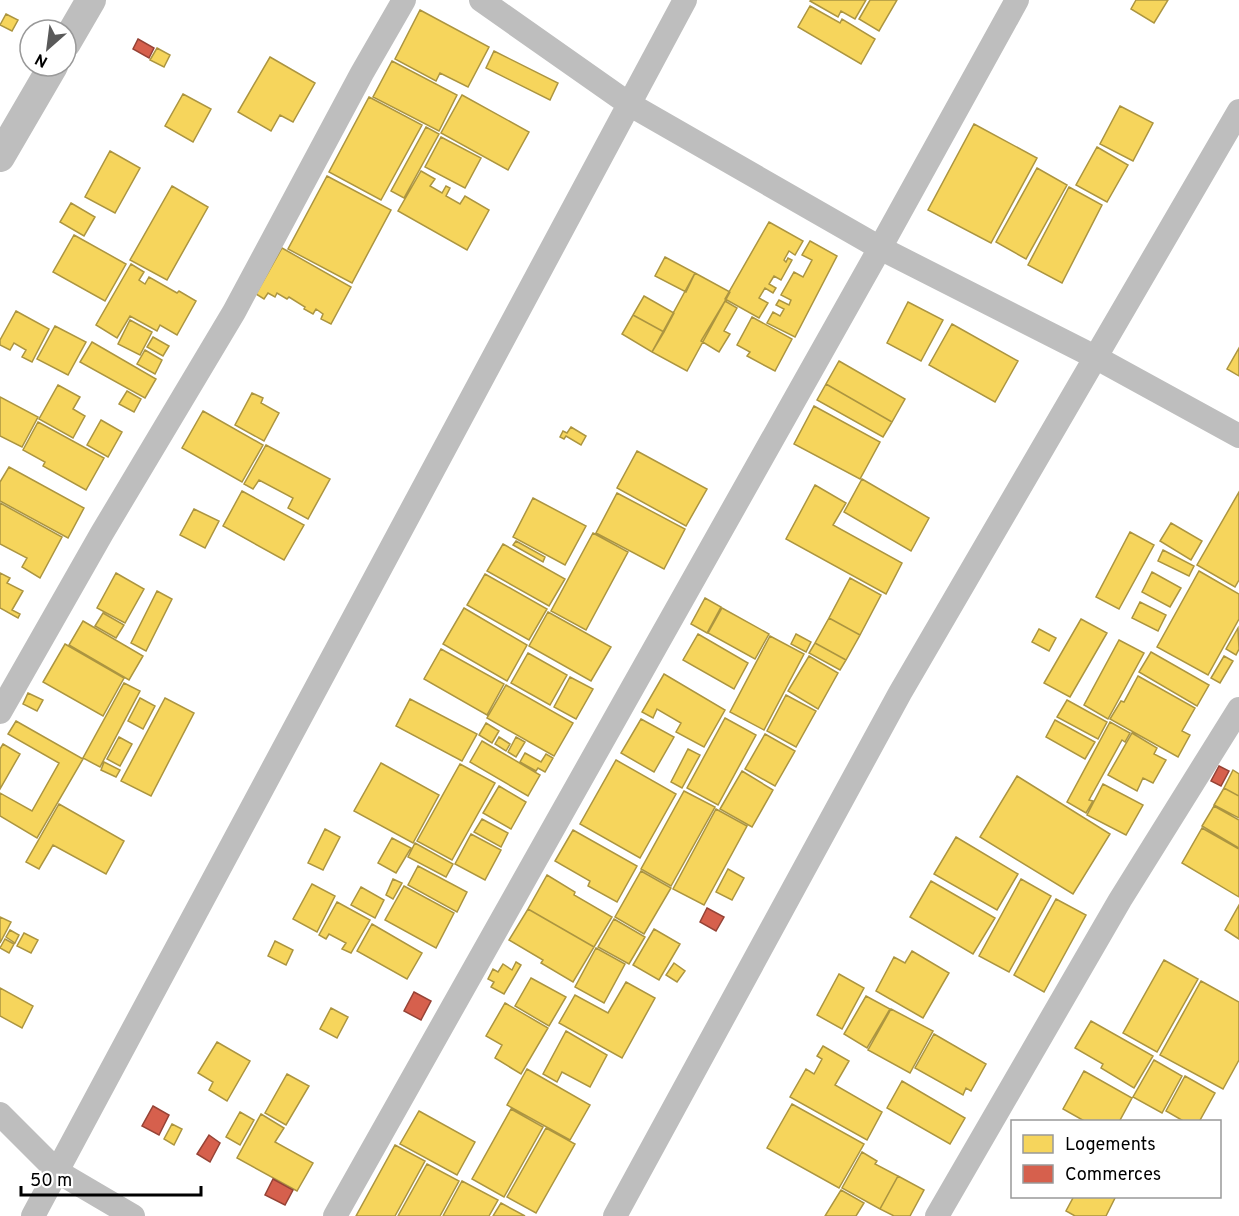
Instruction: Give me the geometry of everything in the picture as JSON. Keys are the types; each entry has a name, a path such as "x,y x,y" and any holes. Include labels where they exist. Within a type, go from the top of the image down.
{"street":[{"path":"78,22 91,0"},
{"path":"0,712 102,533 234,312 362,73 404,0"},
{"path":"481,0 628,104 880,248 1095,357 1239,436"},
{"path":"33,1216 685,0"},
{"path":"335,1216 880,248 1017,0"},
{"path":"0,157 46,78"},
{"path":"615,1216 905,683 1239,111"},
{"path":"937,1216 1120,900 1239,709"},
{"path":"0,1114 58,1172 133,1216"}],"building: Logements":[{"path":"811,0 866,0 855,19 841,11 838,17"},
{"path":"870,0 897,0 879,31 859,19"},
{"path":"1136,0 1168,0 1154,23 1131,9"},
{"path":"810,6 840,23 842,19 875,39 861,64 798,27"},
{"path":"420,10 489,47 468,87 440,73 436,81 395,59"},
{"path":"6,14 18,20 12,31 0,25"},
{"path":"157,48 170,55 164,67 150,60"},
{"path":"494,51 558,83 550,100 486,68"},
{"path":"270,57 315,83 293,122 280,115 271,131 238,112"},
{"path":"392,61 457,95 439,131 373,97"},
{"path":"183,94 211,109 193,142 165,126"},
{"path":"462,95 529,132 508,170 441,133"},
{"path":"369,97 422,125 381,200 329,172"},
{"path":"1120,106 1153,123 1133,161 1100,144"},
{"path":"974,124 1037,158 991,243 928,210"},
{"path":"426,127 439,134 404,198 391,191"},
{"path":"441,137 481,158 465,188 425,167"},
{"path":"1097,147 1128,165 1107,202 1076,185"},
{"path":"110,151 140,168 115,213 85,197"},
{"path":"1037,168 1067,185 1026,259 996,242"},
{"path":"421,171 435,179 430,186 442,193 446,186 450,188 446,196 460,204 465,196 489,210 467,250 398,211"},
{"path":"327,176 391,210 352,283 288,249"},
{"path":"172,186 208,207 167,280 130,260"},
{"path":"1069,187 1102,205 1062,283 1028,265"},
{"path":"71,203 95,217 84,236 60,222"},
{"path":"769,222 803,241 795,255 789,251 784,260 786,262 788,258 792,260 781,280 774,276 769,284 776,288 773,293 765,288 759,298 768,303 759,318 725,299"},
{"path":"74,235 126,264 105,301 53,272"},
{"path":"810,241 837,256 795,337 767,323 773,312 780,316 784,309 776,305 779,300 789,305 791,300 781,295 794,272 803,277 812,260 802,255"},
{"path":"282,248 351,287 331,324 321,319 323,314 316,309 313,314 289,297 287,299 277,293 275,297 268,293 264,299 256,294"},
{"path":"665,257 695,273 686,292 655,276"},
{"path":"131,264 144,272 139,280 145,284 149,277 196,301 177,335 160,325 157,331 130,316 117,338 96,325"},
{"path":"695,273 730,292 687,371 652,352"},
{"path":"644,296 674,313 664,332 633,315"},
{"path":"725,301 737,308 724,331 730,334 719,352 701,341"},
{"path":"908,302 943,320 921,361 887,343"},
{"path":"16,311 49,329 32,362 22,357 26,350 14,343 10,350 0,345 0,340"},
{"path":"633,315 664,332 652,352 622,334"},
{"path":"752,317 792,339 775,371 747,356 750,352 737,345"},
{"path":"130,320 152,332 140,355 118,344"},
{"path":"952,324 1018,361 995,402 929,365"},
{"path":"55,326 86,342 68,375 37,359"},
{"path":"153,337 169,346 163,356 147,347"},
{"path":"92,342 156,379 145,398 80,362"},
{"path":"1239,348 1239,376 1227,369"},
{"path":"145,350 162,360 155,374 137,364"},
{"path":"839,361 905,399 892,422 826,384"},
{"path":"826,384 892,422 883,437 817,400"},
{"path":"58,385 80,397 73,409 85,416 73,438 39,419"},
{"path":"127,391 141,399 134,412 119,404"},
{"path":"252,393 263,398 261,403 279,413 264,441 235,425"},
{"path":"0,397 38,417 22,447 0,436"},
{"path":"814,406 880,442 860,479 794,444"},
{"path":"203,411 263,445 242,482 182,448"},
{"path":"101,420 122,432 108,457 87,445"},
{"path":"38,422 104,458 86,490 43,466 45,462 23,450"},
{"path":"571,427 586,436 581,445 566,436 564,439 560,437 563,431 567,433"},
{"path":"266,445 330,479 308,519 288,508 293,498 259,480 253,489 244,484"},
{"path":"637,451 707,489 686,526 617,488"},
{"path":"9,467 84,508 68,538 0,501 0,482"},
{"path":"862,479 929,518 911,551 844,512"},
{"path":"815,485 846,503 833,525 902,563 886,594 786,539"},
{"path":"242,491 304,525 284,560 223,526"},
{"path":"1239,492 1239,580 1235,587 1197,565"},
{"path":"617,493 685,529 664,569 596,533"},
{"path":"533,498 586,526 565,565 513,537"},
{"path":"0,503 62,537 40,578 22,567 27,558 0,544"},
{"path":"194,509 219,521 205,548 180,535"},
{"path":"1171,523 1202,541 1191,560 1160,541"},
{"path":"1130,532 1154,545 1119,609 1096,597"},
{"path":"593,533 628,552 586,630 551,611"},
{"path":"516,541 545,557 543,562 513,545"},
{"path":"503,544 565,579 549,606 487,571"},
{"path":"1163,550 1194,566 1189,576 1158,561"},
{"path":"1199,571 1239,594 1239,619 1208,675 1157,647"},
{"path":"1152,572 1181,588 1170,607 1142,592"},
{"path":"0,573 10,578 7,583 23,591 12,610 20,614 18,618 0,608"},
{"path":"116,573 144,589 125,623 97,608"},
{"path":"485,574 547,609 529,640 467,605"},
{"path":"850,578 881,595 860,635 829,618"},
{"path":"157,591 172,599 146,651 131,643"},
{"path":"705,598 721,607 707,633 691,624"},
{"path":"1140,602 1166,615 1158,631 1132,618"},
{"path":"464,608 527,645 507,681 443,644"},
{"path":"722,608 769,634 755,659 708,633"},
{"path":"548,612 611,647 591,681 529,646"},
{"path":"103,613 124,625 116,638 95,626"},
{"path":"829,618 860,635 846,660 815,643"},
{"path":"1081,619 1107,633 1070,697 1044,683"},
{"path":"83,621 143,656 129,680 69,645"},
{"path":"1238,628 1239,649 1236,655 1226,649"},
{"path":"1039,629 1056,638 1049,651 1032,642"},
{"path":"698,634 748,663 734,689 683,660"},
{"path":"796,634 811,642 806,652 791,644"},
{"path":"770,636 804,654 764,730 730,712"},
{"path":"1119,640 1144,653 1108,719 1084,705"},
{"path":"815,643 846,660 840,670 809,653"},
{"path":"65,644 124,678 103,716 43,682"},
{"path":"441,649 504,684 487,715 424,679"},
{"path":"1151,652 1209,685 1197,706 1139,672"},
{"path":"528,653 567,675 550,705 511,683"},
{"path":"809,656 838,673 818,709 788,691"},
{"path":"1224,656 1233,661 1220,683 1211,678"},
{"path":"664,674 725,710 704,747 676,732 681,723 657,709 653,718 642,712"},
{"path":"1138,676 1195,708 1182,731 1190,735 1178,757 1110,719 1121,701 1124,702"},
{"path":"570,677 593,689 576,719 554,707"},
{"path":"124,683 140,691 100,767 83,758"},
{"path":"506,685 573,723 554,756 487,718"},
{"path":"28,693 43,700 37,711 23,704"},
{"path":"786,695 816,711 796,747 767,731"},
{"path":"140,698 155,706 143,729 128,721"},
{"path":"165,698 194,713 151,796 121,781"},
{"path":"410,699 477,734 462,761 396,726"},
{"path":"1067,700 1107,722 1098,739 1057,717"},
{"path":"725,718 756,735 718,805 687,788"},
{"path":"641,719 674,737 654,772 621,753"},
{"path":"1055,720 1095,742 1085,759 1046,737"},
{"path":"16,721 83,759 37,838 0,816 0,793 32,811 59,763 8,734"},
{"path":"1110,722 1130,733 1125,742 1122,740 1089,800 1093,801 1086,813 1067,802"},
{"path":"486,723 499,731 492,743 479,735"},
{"path":"1132,733 1157,748 1154,754 1166,760 1153,783 1143,778 1137,791 1108,775"},
{"path":"765,734 795,751 775,786 745,769"},
{"path":"119,737 132,744 120,766 107,759"},
{"path":"499,737 510,744 506,751 495,744"},
{"path":"516,737 525,742 516,757 508,752"},
{"path":"482,741 540,775 528,796 470,762"},
{"path":"3,744 20,754 0,789 0,749"},
{"path":"688,749 700,755 682,788 671,782"},
{"path":"525,753 541,762 546,754 553,758 545,772 538,768 536,771 520,762"},
{"path":"616,760 676,794 640,858 580,824"},
{"path":"104,762 120,770 116,777 101,770"},
{"path":"381,763 439,795 413,843 354,811"},
{"path":"460,764 495,783 452,860 417,841"},
{"path":"1233,770 1239,774 1239,796 1224,788"},
{"path":"742,771 773,790 752,827 720,809"},
{"path":"1017,776 1110,834 1073,894 980,837"},
{"path":"1103,784 1143,805 1126,835 1087,815"},
{"path":"499,786 526,802 511,829 483,813"},
{"path":"1224,788 1239,796 1239,818 1214,805"},
{"path":"684,791 715,807 671,886 641,869"},
{"path":"59,804 124,841 106,874 53,845 39,869 26,862"},
{"path":"1214,806 1239,820 1239,848 1202,826"},
{"path":"716,809 747,826 704,905 673,889"},
{"path":"482,819 508,833 501,847 474,832"},
{"path":"1202,828 1239,849 1239,897 1182,863"},
{"path":"325,829 340,837 323,870 308,863"},
{"path":"573,830 637,866 617,902 588,886 590,881 555,861"},
{"path":"471,834 501,850 485,880 455,864"},
{"path":"956,837 1018,874 997,910 934,874"},
{"path":"392,838 411,848 396,873 378,863"},
{"path":"415,843 453,864 446,877 408,857"},
{"path":"418,866 467,892 457,912 408,885"},
{"path":"728,869 744,878 732,900 716,892"},
{"path":"641,871 671,888 644,934 615,917"},
{"path":"547,875 575,892 574,895 612,917 594,947 528,909"},
{"path":"393,879 402,883 393,899 386,895"},
{"path":"1021,879 1051,896 1009,972 979,956"},
{"path":"931,881 995,918 973,954 910,917"},
{"path":"312,884 335,896 317,932 293,919"},
{"path":"404,886 454,913 436,948 385,920"},
{"path":"361,887 384,900 375,918 351,905"},
{"path":"1056,899 1086,915 1044,992 1014,975"},
{"path":"337,902 370,920 351,953 342,949 346,943 329,934 326,939 319,935"},
{"path":"1239,905 1239,939 1225,930"},
{"path":"528,909 594,947 573,982 541,963 543,960 509,940"},
{"path":"0,917 11,922 0,943"},
{"path":"614,919 645,937 629,964 598,947"},
{"path":"372,924 422,953 407,979 357,951"},
{"path":"654,929 680,944 659,980 633,965"},
{"path":"10,930 19,935 15,943 6,937"},
{"path":"24,933 38,940 31,953 17,946"},
{"path":"5,939 14,944 9,953 0,948"},
{"path":"275,941 293,950 286,965 268,956"},
{"path":"596,948 625,964 604,1003 575,987"},
{"path":"912,951 949,973 923,1018 876,991 894,957 905,963"},
{"path":"1164,960 1198,979 1157,1052 1123,1033"},
{"path":"516,962 521,965 504,994 491,987 494,982 488,979 493,969 498,972 503,964 512,970"},
{"path":"674,963 685,971 677,982 666,975"},
{"path":"839,974 864,988 842,1029 817,1015"},
{"path":"531,978 566,997 549,1026 515,1006"},
{"path":"1201,981 1239,1002 1239,1060 1223,1089 1160,1055"},
{"path":"626,982 655,998 622,1058 559,1023 575,995 608,1013"},
{"path":"0,988 33,1006 22,1028 0,1016"},
{"path":"866,996 890,1009 867,1048 844,1034"},
{"path":"505,1003 548,1028 521,1074 495,1058 502,1045 486,1036"},
{"path":"331,1008 348,1017 337,1038 320,1029"},
{"path":"891,1009 933,1031 910,1073 868,1050"},
{"path":"1091,1021 1153,1056 1134,1088 1101,1068 1103,1064 1075,1048"},
{"path":"566,1031 607,1055 590,1087 562,1072 557,1082 543,1074"},
{"path":"934,1034 986,1064 971,1091 966,1088 963,1095 915,1068"},
{"path":"217,1042 250,1061 227,1101 209,1090 213,1082 198,1073"},
{"path":"823,1046 849,1061 835,1085 882,1112 867,1140 790,1097 806,1069 814,1074 822,1059 817,1056"},
{"path":"1154,1060 1182,1076 1162,1113 1133,1097"},
{"path":"527,1069 590,1105 570,1140 507,1105"},
{"path":"1084,1071 1132,1098 1120,1120 1082,1120 1063,1109"},
{"path":"287,1074 309,1086 286,1125 265,1113"},
{"path":"1185,1076 1215,1093 1200,1120 1182,1120 1166,1111"},
{"path":"902,1081 965,1118 950,1144 887,1108"},
{"path":"792,1104 864,1144 839,1188 767,1148"},
{"path":"511,1109 543,1127 504,1197 472,1179"},
{"path":"419,1111 475,1142 457,1175 400,1144"},
{"path":"240,1112 254,1120 240,1145 226,1137"},
{"path":"261,1114 284,1128 275,1142 313,1163 297,1191 237,1158"},
{"path":"172,1124 182,1129 174,1145 164,1139"},
{"path":"546,1128 575,1144 536,1213 507,1197"},
{"path":"395,1145 425,1161 395,1216 356,1216"},
{"path":"862,1152 877,1161 875,1164 898,1176 880,1209 842,1188"},
{"path":"427,1164 459,1181 440,1216 398,1216"},
{"path":"898,1176 924,1190 910,1216 894,1216 880,1209"},
{"path":"462,1181 498,1200 489,1216 443,1216"},
{"path":"841,1190 864,1203 856,1216 825,1216"},
{"path":"1073,1198 1115,1198 1106,1216 1075,1216 1066,1211"},
{"path":"501,1203 525,1216 493,1216"}],"building: Commerces":[{"path":"138,39 154,48 149,58 133,49"},
{"path":"1219,766 1229,771 1221,786 1211,781"},
{"path":"707,908 724,917 716,931 700,922"},
{"path":"414,992 431,1001 421,1020 404,1011"},
{"path":"153,1106 169,1115 159,1135 142,1126"},
{"path":"209,1135 220,1143 210,1162 197,1154"},
{"path":"273,1179 293,1190 285,1205 265,1195"}]}
